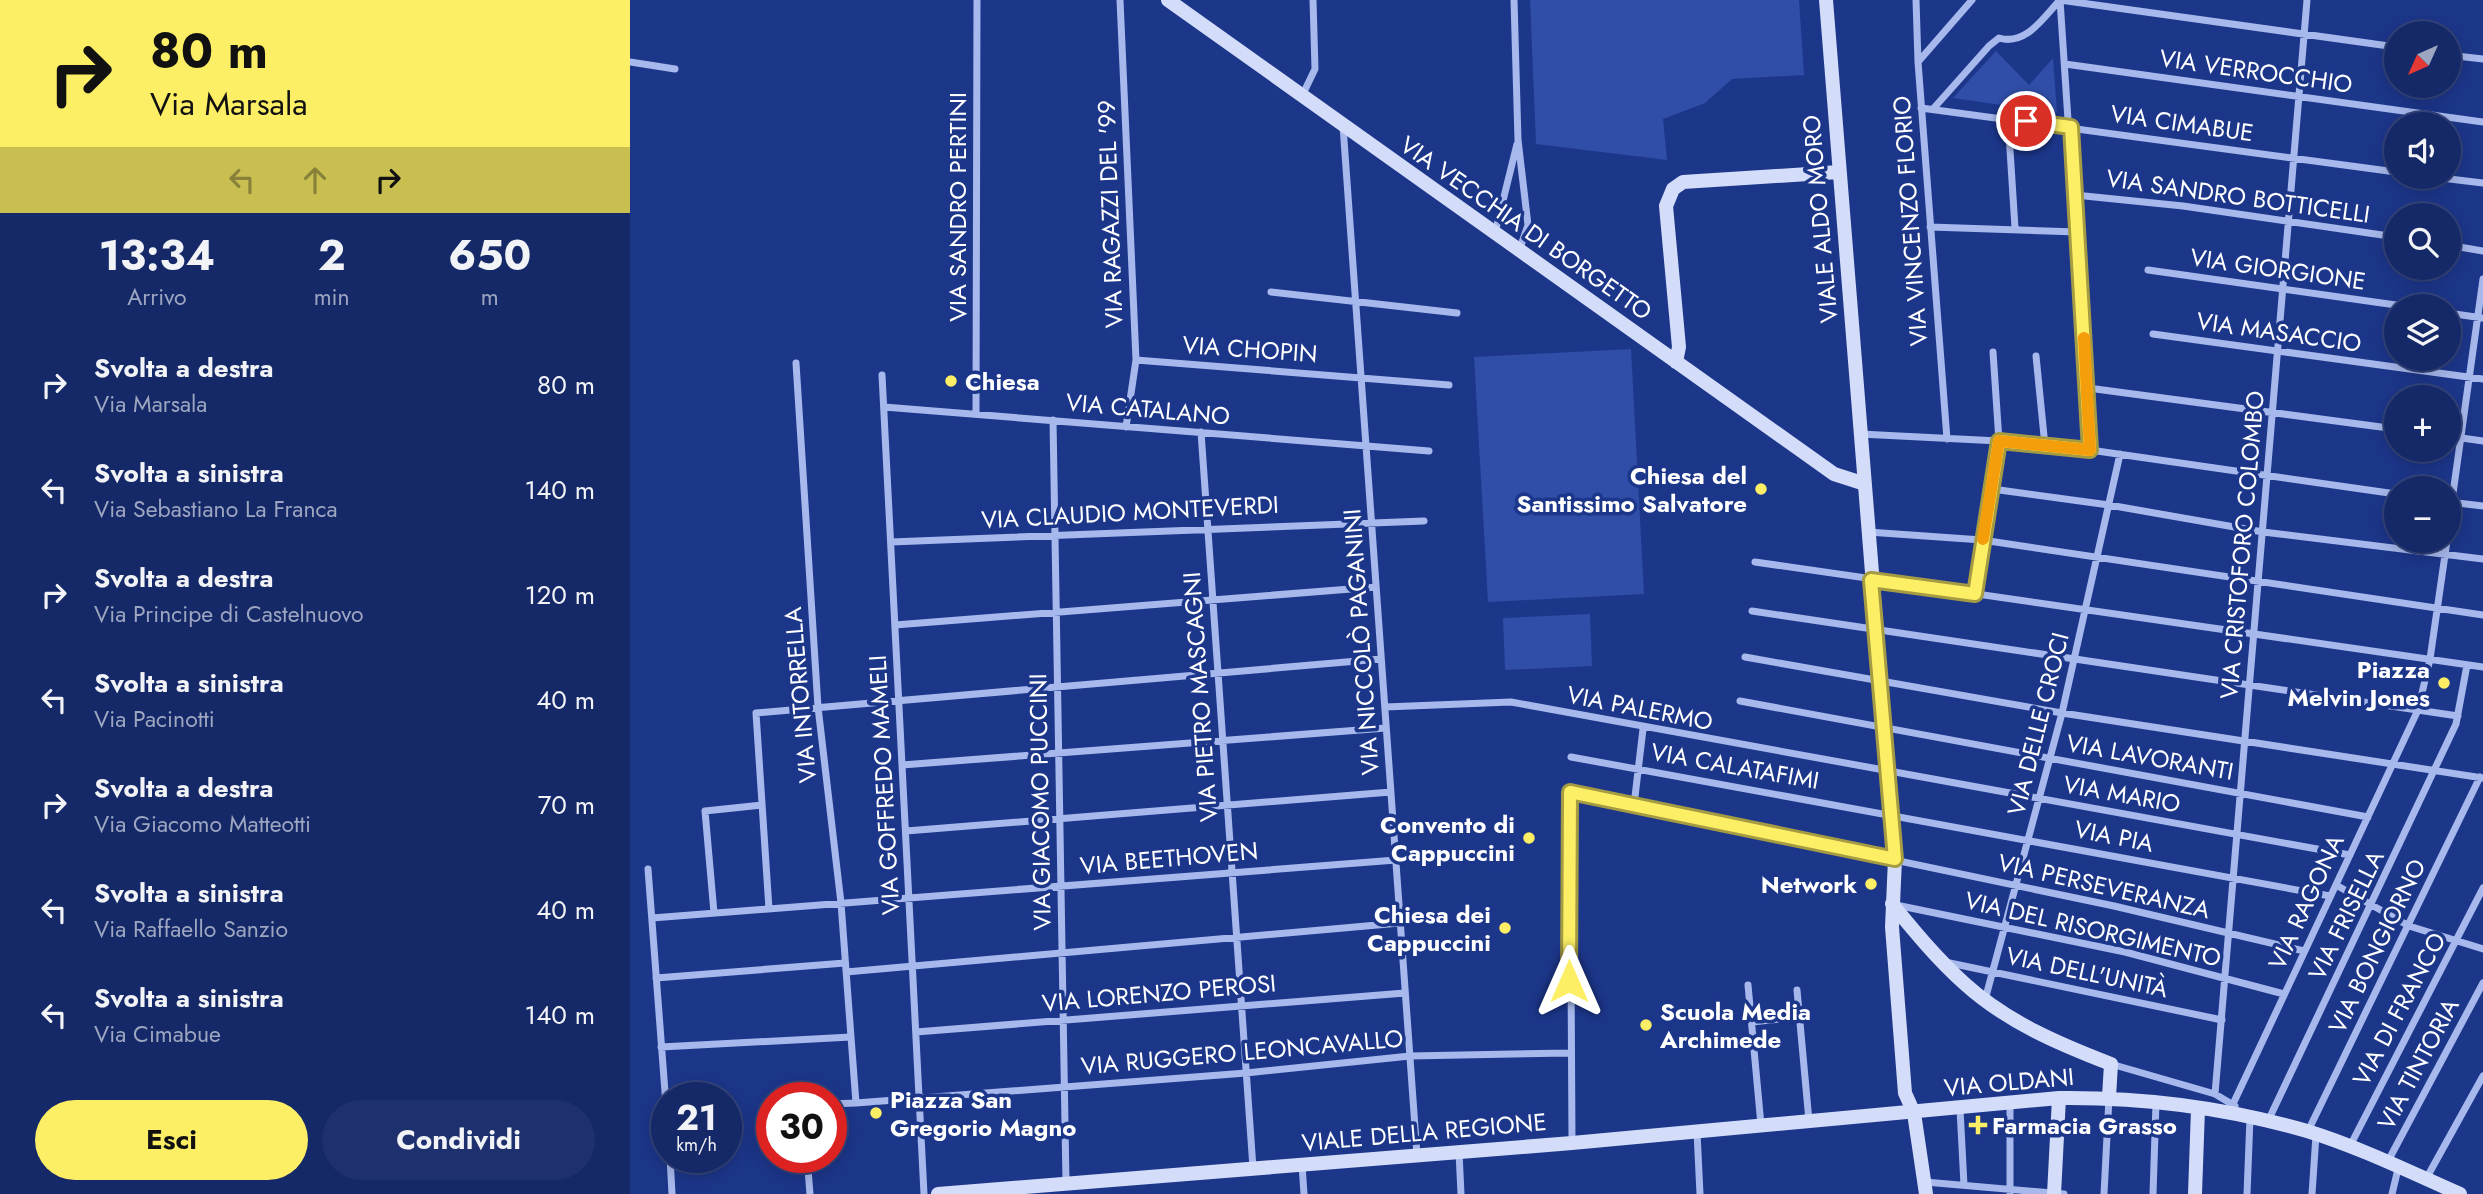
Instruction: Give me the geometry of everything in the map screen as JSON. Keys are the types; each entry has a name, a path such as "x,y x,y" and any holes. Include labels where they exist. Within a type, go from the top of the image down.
{"main road":[{"name":"VIA VECCHIA DI BORGETTO","path":"1168,0 1834,474 1863,483"},
{"name":"VIALE ALDO MORO","path":"1826,0 1895,859 1892,904 1905,1093 1914,1113 1925,1188"},
{"path":"1676,362 1679,347 1666,206 1673,189 1683,182 1839,172"},
{"path":"1892,904 1944,962 1985,1001 2019,1024 2111,1064 2109,1097"},
{"name":"VIA OLDANI","path":"1914,1113 2059,1098 2109,1097 2198,1109 2268,1121 2312,1133 2460,1194"},
{"path":"2054,1194 2059,1098"},
{"path":"2195,1194 2198,1109"},
{"name":"VIALE DELLA REGIONE","path":"938,1194 1914,1113"}],"street":[{"name":"VIA SANDRO PERTINI","path":"976,414 977,0"},
{"name":"VIA RAGAZZI DEL '99","path":"1120,0 1136,359 1126,426"},
{"path":"1302,97 1315,69 1313,0"},
{"path":"1514,0 1518,140 1528,225 1519,251"},
{"name":"VIA VINCENZO FLORIO","path":"1916,0 1921,108 1947,439"},
{"path":"1918,62 1972,0"},
{"path":"2060,0 2384,45"},
{"path":"2060,0 2071,127 2090,450"},
{"path":"1933,109 1989,46 2000,38 2011,42 2022,38 2060,0"},
{"name":"VIA CRISTOFORO COLOMBO","path":"2215,1094 2242,793 2251,633 2269,477 2292,158 2307,0"},
{"path":"2461,56 2483,59"},
{"path":"630,62 675,69"},
{"name":"VIA VERROCCHIO","path":"2066,64 2483,122"},
{"name":"VIA CIMABUE","path":"1921,108 2384,170"},
{"path":"2008,118 2015,228"},
{"name":"VIA NICCOLÒ PAGANINI","path":"1343,125 1417,1156"},
{"path":"1495,233 1518,140"},
{"path":"2461,180 2483,183"},
{"name":"VIA SANDRO BOTTICELLI","path":"2074,195 2288,220 2384,235"},
{"path":"1930,227 2077,232"},
{"path":"2461,247 2483,251"},
{"name":"VIA GIORGIONE","path":"2148,270 2384,303"},
{"path":"2483,279 2480,318 2461,438 2483,441"},
{"path":"1271,292 1457,313"},
{"path":"2461,315 2480,318"},
{"name":"VIA MASACCIO","path":"2153,334 2483,379"},
{"path":"1975,594 1999,441 1993,352"},
{"path":"2036,356 2045,446"},
{"name":"VIA CHOPIN","path":"1136,359 1449,385"},
{"name":"VIA INTORRELLA","path":"796,363 818,707 841,903 856,1102"},
{"name":"VIA GOFFREDO MAMELI","path":"883,375 924,1194"},
{"path":"2088,388 2384,428"},
{"name":"VIA CATALANO","path":"884,407 1429,451"},
{"name":"VIA GIACOMO PUCCINI","path":"1053,421 1066,1184"},
{"name":"VIA PIETRO MASCAGNI","path":"1201,432 1253,1169"},
{"path":"1860,434 1999,441 2090,450 2384,492"},
{"name":"VIA DELLE CROCI","path":"1985,1001 2007,928 2062,713 2120,454"},
{"path":"1992,489 2109,505 2263,532 2483,559"},
{"path":"2461,503 2483,506"},
{"name":"VIA CLAUDIO MONTEVERDI","path":"891,542 1424,521"},
{"path":"1867,532 1982,540 2483,615"},
{"path":"2430,659 2445,554"},
{"path":"1755,562 2483,667"},
{"path":"895,625 1376,587"},
{"path":"1752,611 2247,684 2457,720"},
{"path":"1745,657 2062,713 2246,740 2392,766 2481,777"},
{"path":"769,909 756,713 1381,659"},
{"name":"VIA RAGONA","path":"2233,1104 2416,714 2430,659"},
{"name":"VIA FRISELLA","path":"2268,1121 2435,772 2457,720 2467,665"},
{"name":"VIA LAVORANTI","path":"1740,701 2368,817"},
{"name":"VIA PALERMO","path":"1385,707 1511,702 1643,729 1887,772"},
{"path":"902,765 1386,728"},
{"path":"1634,805 1643,729"},
{"name":"VIA CALATAFIMI","path":"1572,757 1891,813"},
{"name":"VIA MARIO","path":"1887,772 2350,855"},
{"name":"VIA BONGIORNO","path":"2312,1133 2481,777"},
{"path":"906,831 1391,792"},
{"name":"VIA PERSEVERANZA","path":"1570,1053 1570,792 2017,885 2304,951"},
{"path":"714,914 705,811 762,805"},
{"name":"VIA PIA","path":"1891,813 2330,896"},
{"name":"VIA BEETHOVEN","path":"652,918 1396,860"},
{"path":"648,869 664,1082"},
{"path":"2336,885 2364,898 2372,907 2409,926 2458,939 2483,949"},
{"name":"VIA DI FRANCO","path":"2349,1147 2483,888"},
{"name":"VIA DEL RISORGIMENTO","path":"1892,904 2125,952 2284,994"},
{"path":"846,972 1400,923"},
{"path":"656,978 845,962"},
{"name":"VIA DELL'UNITÀ","path":"1944,962 2222,1020"},
{"name":"VIA TINTORIA","path":"2392,1194 2392,1166 2483,983"},
{"path":"1748,985 1761,1125"},
{"path":"1797,990 1810,1122"},
{"name":"VIA LORENZO PEROSI","path":"916,1032 1405,993"},
{"path":"1752,1022 1800,1017"},
{"path":"661,1047 851,1037"},
{"path":"1570,1053 1572,1143"},
{"name":"VIA RUGGERO LEONCAVALLO","path":"847,1103 1246,1073 1410,1055 1570,1053"},
{"path":"2111,1064 2215,1094 2250,1118 2247,1194"},
{"path":"2426,1179 2483,1076"},
{"path":"2104,1194 2109,1097"},
{"path":"2153,1194 2156,1103"},
{"path":"2010,1104 2010,1192"},
{"path":"1960,1109 1964,1185"},
{"path":"1697,1130 1700,1194"},
{"path":"2312,1133 2312,1194"},
{"path":"1459,1152 1461,1194"},
{"path":"1302,1165 1304,1194"},
{"path":"671,1173 673,1194"},
{"path":"808,1173 810,1194"},
{"path":"1925,1188 1964,1185 2010,1192 2064,1194"}],"shaded area":[{"path":"1530,0 1799,0 1804,75 1732,79 1705,103 1663,119 1667,160 1536,144"},
{"path":"1996,51 2029,85 2053,58 2057,113 1953,98"},
{"path":"1631,349 1644,594 1488,602 1474,357"},
{"path":"1590,614 1592,666 1505,670 1503,618"}],"slow traffic":[{"path":"1983,539 1999,441 2090,450 2084,338"}],"place":[{"name":"Chiesa","path":"951,381"},
{"name":"Chiesa del Santissimo Salvatore","path":"1761,489"},
{"name":"Piazza Melvin Jones","path":"2444,683"},
{"name":"Convento di Cappuccini","path":"1529,838"},
{"name":"Network","path":"1871,884"},
{"name":"Chiesa dei Cappuccini","path":"1505,928"},
{"name":"Scuola Media Archimede","path":"1646,1025"},
{"name":"Piazza San Gregorio Magno","path":"876,1113"},
{"name":"Farmacia Grasso","path":"1978,1125"}],"route":[{"path":"1569,981 1570,792 1895,859 1871,580 1975,594 1999,441 2090,450 2071,127 2026,121"}]}
